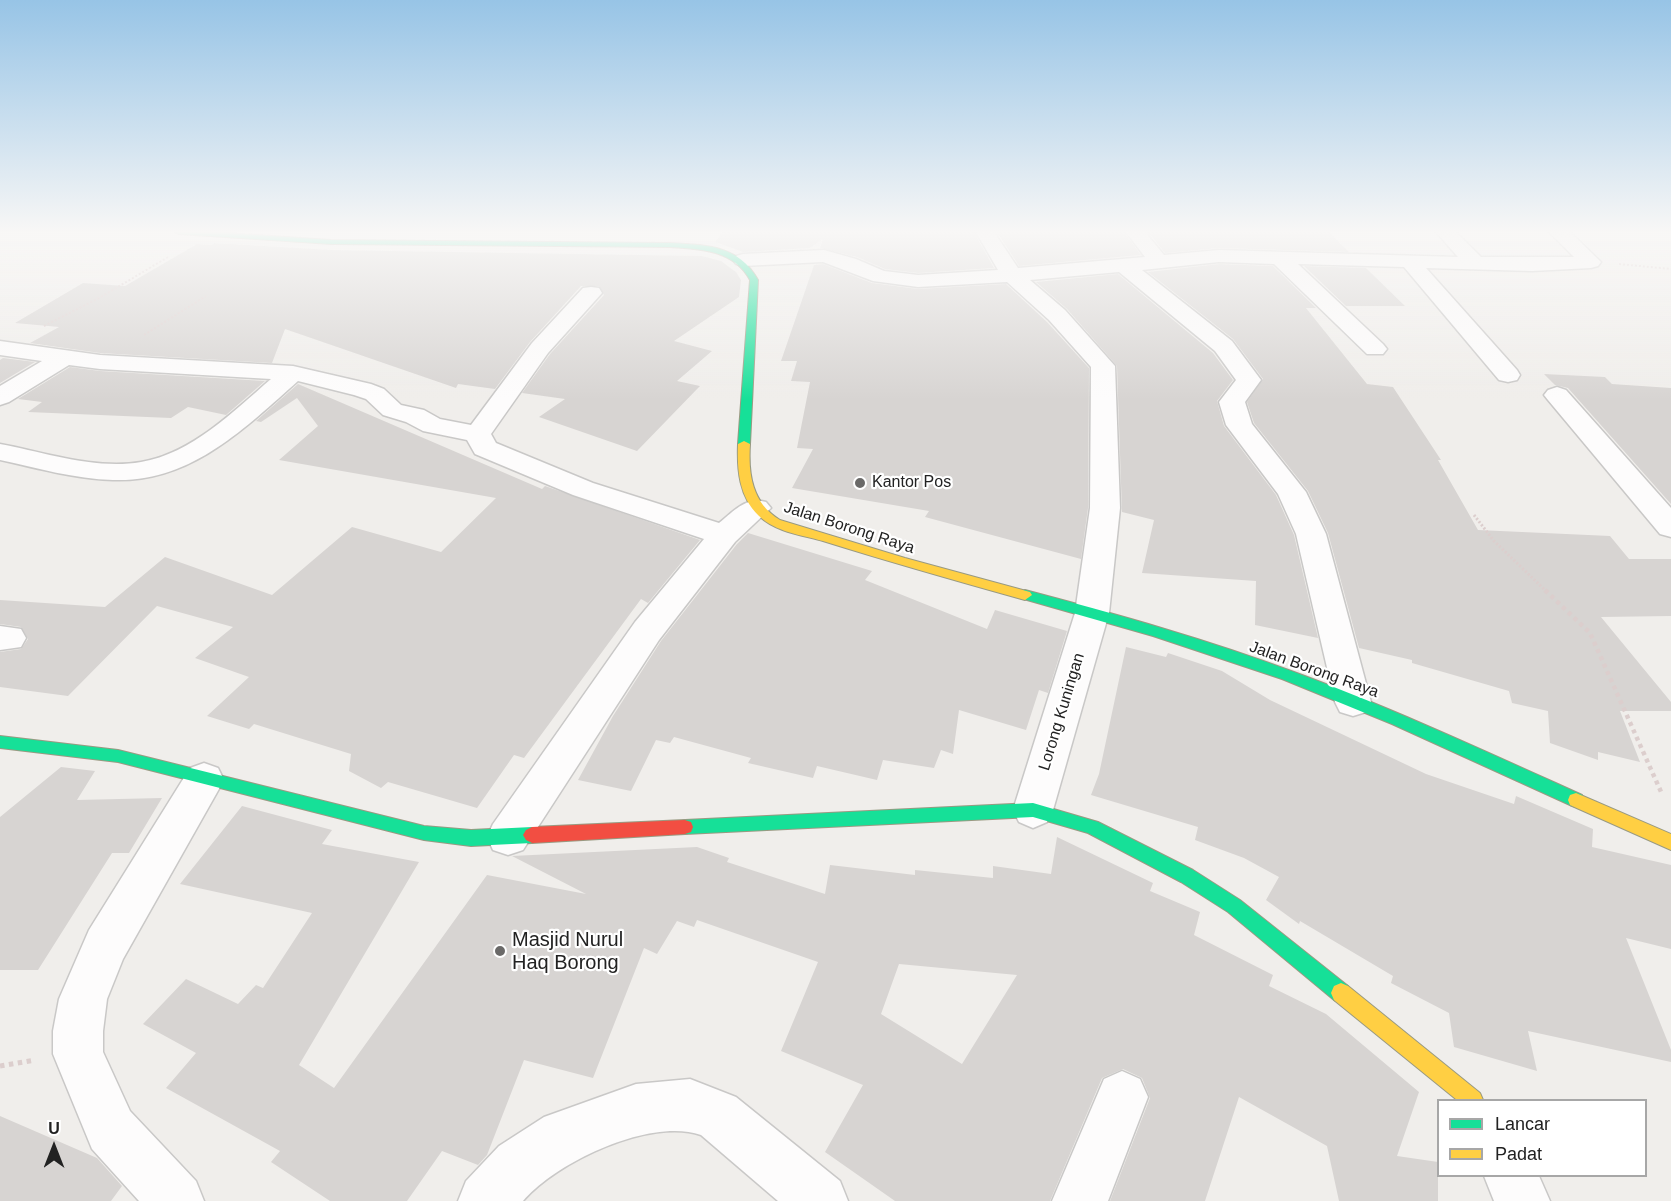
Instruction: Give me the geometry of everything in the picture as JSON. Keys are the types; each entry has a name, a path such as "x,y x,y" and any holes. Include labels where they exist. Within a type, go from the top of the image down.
{"main road":[{"path":"753,288 742,470 748,494 756,508"},
{"name":"Jalan Borong Raya","path":"756,508 787,527 889,560 1092,614 1209,649 1353,702 1671,842"},
{"path":"0,742 118,756 204,780 424,833 471,838 633,827 871,819 1033,810 1092,827 1187,876 1234,906 1471,1099"}],"street":[{"name":"Lorong Kuningan","path":"1027,288 1057,315 1103,366 1105,508 1092,614 1033,810"},
{"path":"1151,288 1221,343 1249,380 1232,402 1239,425 1292,492 1311,534 1353,702"},
{"path":"1311,288 1375,349"},
{"path":"1432,288 1508,375"},
{"path":"478,434 540,348 591,293"},
{"path":"1,348 100,362 294,373 363,389 375,394 393,410 415,416 432,425 478,434"},
{"path":"0,397 65,357"},
{"path":"0,452 114,473 144,470 198,451 294,373"},
{"path":"1557,395 1671,527"},
{"path":"478,434 485,448 561,480 724,535"},
{"path":"508,837 647,631 724,535 756,508"},
{"path":"176,1201 111,1130 78,1054 78,1031 83,999 105,946 204,780"},
{"path":"1080,1201 1122,1097"},
{"path":"486,1201 518,1165 563,1136 636,1110 690,1105 718,1115 820,1201"},
{"path":"1511,1177 1522,1201"}],"path":[{"path":"1,348 116,288"},
{"path":"100,362 206,296"},
{"path":"1474,515 1494,541 1590,633 1667,804"}],"building":[{"path":"74,288 579,288 530,342 495,389 458,384 456,388 285,329 272,363 100,353 30,343 59,327 15,323"},
{"path":"600,288 740,288 739,297 674,341 712,351 677,381 700,386 637,451 539,417 565,399 522,393 550,354 604,295"},
{"path":"806,288 1010,288 1047,322 1089,368 1088,508 1081,559 925,517 929,511 792,488 813,449 797,448 810,382 791,381 797,361 781,361"},
{"path":"1043,288 1135,288 1213,353 1233,380 1217,401 1224,426 1276,495 1294,535 1318,638 1255,625 1256,581 1142,573 1154,520 1122,512 1117,366 1067,309"},
{"path":"1168,288 1296,288 1316,308 1306,308 1367,384 1393,387 1441,460 1438,460 1478,530 1610,536 1629,559 1671,559 1671,616 1601,617 1671,702 1671,711 1620,711 1640,762 1598,752 1598,760 1550,743 1548,711 1512,703 1509,691 1412,663 1412,660 1359,648 1328,533 1308,491 1254,423 1247,402 1263,379 1233,339"},
{"path":"1327,288 1387,288 1405,306 1346,306"},
{"path":"3,358 35,362 0,383 0,360"},
{"path":"70,367 100,371 265,381 226,415 188,407 171,418 28,412 42,402 18,399"},
{"path":"1544,374 1605,377 1612,384 1671,388 1671,504 1568,388 1555,385"},
{"path":"298,384 542,489 545,486 700,540 648,603 641,599 524,758 514,755 477,808 388,782 381,788 349,771 351,754 254,724 249,729 207,716 249,677 195,658 233,627 157,606 68,696 0,687 0,652 21,649 28,639 21,627 0,624 0,600 105,607 165,557 272,595 352,527 441,552 496,498 279,460 318,426 297,398 261,422 256,421"},
{"path":"748,533 872,571 865,580 987,629 995,610 1067,631 1048,693 1039,690 1026,730 959,710 953,754 941,750 934,768 883,760 877,780 817,766 813,778 748,763 751,758 674,737 670,743 656,740 631,791 578,780 613,716 661,641"},
{"path":"1126,647 1166,657 1168,653 1222,671 1270,700 1426,774 1514,804 1516,796 1593,829 1592,847 1671,865 1671,949 1626,938 1671,1050 1671,1062 1528,1031 1537,1071 1454,1047 1449,1013 1391,983 1393,976 1300,921 1299,924 1266,900 1279,877 1244,858 1195,840 1198,827 1091,795 1099,774"},
{"path":"61,767 95,771 77,800 162,798 129,853 112,853 38,970 0,970 0,817"},
{"path":"242,806 332,830 322,844 419,862 299,1065 334,1088 487,875 586,894 512,856 697,847 729,858 727,862 825,894 830,865 915,875 915,870 993,878 993,866 1051,874 1057,837 1153,883 1150,891 1200,912 1194,935 1273,975 1269,986 1326,1014 1419,1092 1397,1156 1437,1162 1438,1201 1339,1201 1327,1146 1239,1097 1205,1201 1110,1201 1150,1098 1142,1078 1123,1069 1102,1078 1050,1201 895,1201 825,1152 863,1085 781,1051 818,962 697,920 694,927 677,921 657,954 644,948 593,1078 524,1060 487,1155 478,1165 442,1151 407,1201 330,1201 271,1162 280,1151 166,1088 196,1053 143,1024 186,979 238,1004 256,985 263,988 312,913 180,884","holes":["899,964 1017,975 962,1064 881,1014"]},
{"path":"0,1116 97,1158 122,1186 111,1201 0,1201"}],"traffic: fast":[{"path":"744,444 754,288"},
{"path":"1025,595 1157,632 1287,675 1398,720 1576,800"},
{"path":"0,742 118,756 424,833 471,838 532,835"},
{"path":"685,827 1033,810 1092,827 1187,876 1234,906 1341,993"}],"traffic: slow":[{"path":"744,444 745,475 750,494 762,512 770,519 789,528 1025,595"},
{"path":"1576,800 1671,842"},
{"path":"1341,993 1472,1099"}],"traffic: jam":[{"path":"532,835 685,827"}],"place":[{"name":"Kantor Pos","path":"860,483"},
{"name":"Masjid Nurul Haq Borong","path":"500,951"}]}
